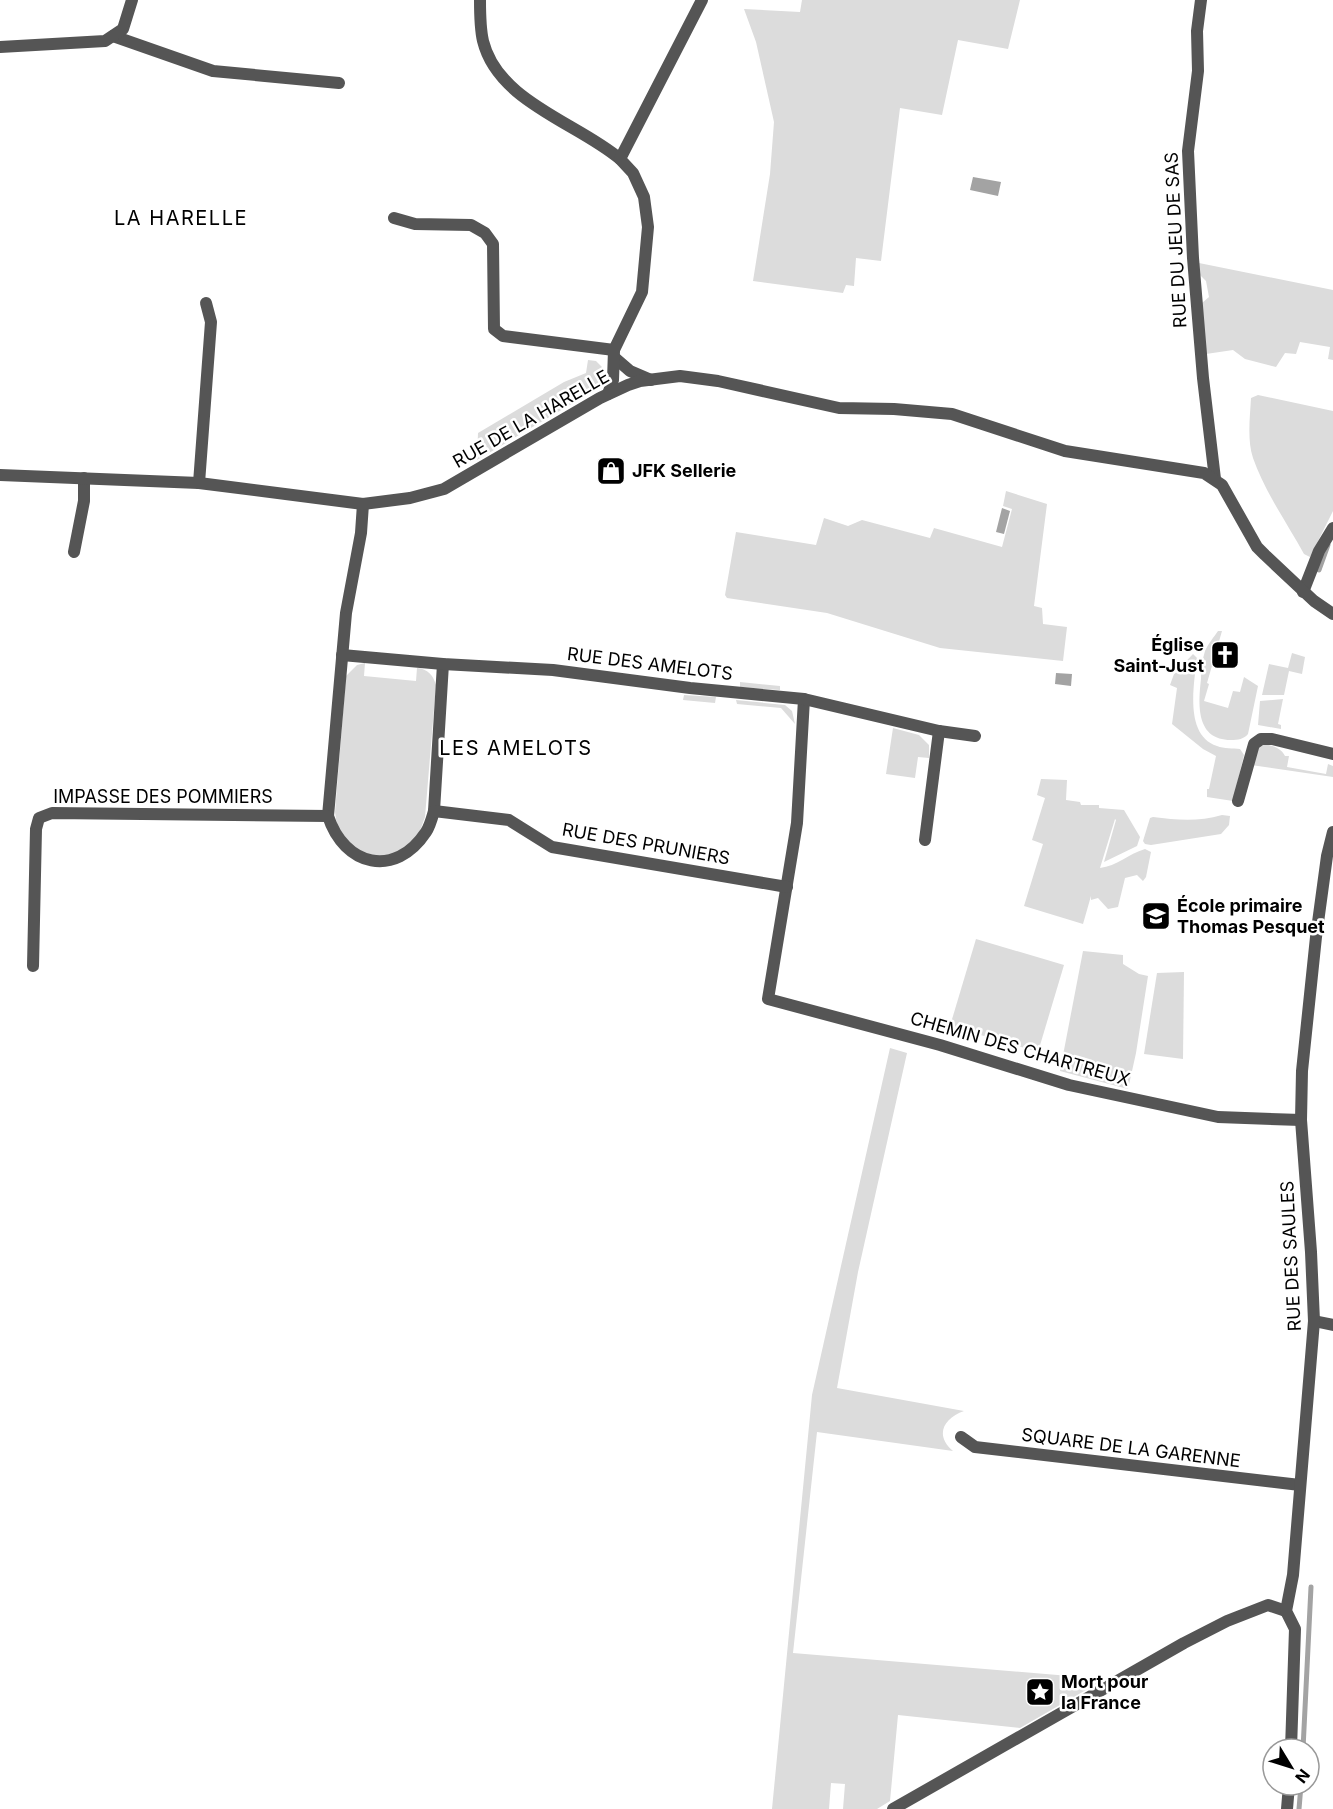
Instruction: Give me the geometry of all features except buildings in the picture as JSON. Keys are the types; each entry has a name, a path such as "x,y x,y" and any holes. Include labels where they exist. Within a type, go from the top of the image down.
{"street":[{"path":"0,47 105,41 123,29 132,0"},
{"path":"480,0 483,43 494,66 512,88 534,105 607,148 633,173 644,197 648,227 642,292 614,354 613,380 608,394"},
{"path":"620,159 702,0"},
{"name":"RUE DU JEU DE SAS","path":"1201,0 1197,31 1198,71 1188,151 1202,367 1215,479"},
{"path":"113,36 213,71 339,83"},
{"path":"394,218 415,224 471,225 485,233 493,244 494,329 503,336 614,354 630,371 651,380"},
{"path":"199,483 211,322 206,303"},
{"name":"RUE DE LA HARELLE","path":"0,475 199,483 363,504 411,498 444,489 608,394 628,385 680,376 718,381 838,408 894,409 952,414 1065,451 1204,473 1215,479"},
{"path":"74,552 84,501 84,478"},
{"path":"1215,479 1222,485 1257,547 1314,602 1333,614"},
{"path":"363,504 361,533 346,613 328,816 333,831 345,848 362,859 378,861 398,858 414,846 426,831 435,811 443,664"},
{"path":"1303,592 1319,551 1333,528"},
{"name":"RUE DES AMELOTS","path":"342,655 443,664 553,670 690,688 804,699 939,731 975,736"},
{"path":"787,887 797,823 804,699"},
{"path":"925,840 939,731"},
{"path":"1238,801 1254,744 1261,739 1272,739 1333,754"},
{"name":"RUE DES PRUNIERS","path":"435,811 509,820 552,847 787,887"},
{"name":"IMPASSE DES POMMIERS","path":"33,966 36,829 39,818 52,813 328,816"},
{"name":"RUE DES SAULES","path":"1291,1737 1295,1629 1286,1611 1293,1575 1314,1321 1301,1120 1302,1071 1316,937 1327,856 1333,832"},
{"name":"CHEMIN DES CHARTREUX","path":"787,887 768,999 931,1043 1069,1085 1218,1118 1301,1120"},
{"path":"1314,1321 1333,1325"},
{"name":"SQUARE DE LA GARENNE","path":"961,1437 975,1447 1300,1485"},
{"path":"893,1809 1201,1634 1268,1605 1286,1611"}],"shaded area":[{"path":"802,0 1020,0 1008,49 958,40 942,115 900,108 881,261 856,258 854,286 846,285 843,293 753,281 770,174 774,122 756,42 744,9 800,12"},
{"path":"973,177 1001,182 998,196 970,190"},
{"path":"1199,263 1333,290 1333,360 1328,359 1330,347 1300,342 1296,354 1285,353 1276,367 1245,359 1233,350 1206,354 1202,303 1209,297 1206,281 1200,275"},
{"path":"588,360 596,361 603,368 601,380 590,393 477,460 478,433 564,382 586,373"},
{"path":"1258,395 1333,411 1333,511 1310,557 1304,554 1264,483 1253,458 1249,436 1251,398"},
{"path":"1006,491 1047,504 1034,606 1042,608 1043,624 1067,627 1063,661 940,648 827,613 727,598 725,595 736,532 816,545 824,518 848,526 862,520 930,538 934,528 1002,547 1012,509 1003,506"},
{"path":"1002,508 1010,511 1004,534 996,532"},
{"path":"1218,631 1222,631 1204,701 1228,708 1233,691 1240,692 1244,677 1258,686 1248,734 1238,739 1220,738 1211,734 1205,728 1200,710 1203,658 1206,648"},
{"path":"1292,653 1305,657 1302,674 1289,671 1284,695 1262,695 1269,664 1288,668"},
{"path":"1193,654 1197,658 1193,694 1195,720 1200,731 1207,740 1217,746 1240,749 1244,755 1233,801 1207,797 1216,756 1203,749 1172,724 1177,688 1170,685 1174,674"},
{"path":"365,663 364,676 416,681 417,668 430,673 436,685 425,817 418,836 392,856 372,856 351,846 337,826 335,812 346,676 357,665"},
{"path":"1056,673 1072,674 1071,686 1055,684"},
{"path":"740,682 780,686 780,690 740,687"},
{"path":"684,695 716,697 715,703 683,700"},
{"path":"1283,699 1278,724 1281,725 1281,729 1258,725 1260,701"},
{"path":"736,700 785,705 792,711 795,724 781,708 737,704"},
{"path":"893,728 919,735 929,745 929,758 918,757 915,778 886,774"},
{"path":"1265,744 1289,756 1287,767 1326,774 1328,764 1333,766 1333,777 1251,765 1256,749"},
{"path":"1041,779 1067,780 1066,800 1080,802 1081,805 1099,805 1099,808 1124,810 1140,837 1137,846 1104,862 1115,819 1100,868 1112,865 1145,849 1151,852 1146,877 1143,881 1137,875 1125,878 1118,907 1108,909 1098,898 1091,900 1091,896 1083,924 1024,906 1043,844 1032,840 1045,798 1037,795"},
{"path":"1230,816 1229,825 1221,834 1151,845 1143,841 1150,818 1153,817 1188,820"},
{"path":"976,939 1064,965 1038,1052 950,1026"},
{"path":"1083,951 1123,955 1123,964 1139,974 1148,976 1128,1089 1060,1071"},
{"path":"1184,972 1183,1059 1144,1054 1157,973"},
{"path":"890,1048 907,1053 858,1272 837,1388 964,1411 951,1418 944,1428 944,1439 953,1451 817,1432 793,1653 1105,1679 1020,1728 898,1715 890,1801 877,1809 843,1809 845,1784 831,1783 829,1809 772,1809 812,1395"}],"waterway":[{"path":"1319,570 1328,545"},
{"path":"1304,1737 1311,1587"},
{"path":"1299,1809 1300,1797"}],"place":[{"name":"JFK Sellerie","path":"611,471"},
{"name":"Église Saint-Just","path":"1225,655"},
{"name":"École primaire Thomas Pesquet","path":"1156,916"},
{"name":"Mort pour la France","path":"1040,1692"}],"district":[{"name":"LA HARELLE","path":"181,218"},
{"name":"LES AMELOTS","path":"516,748"}]}
